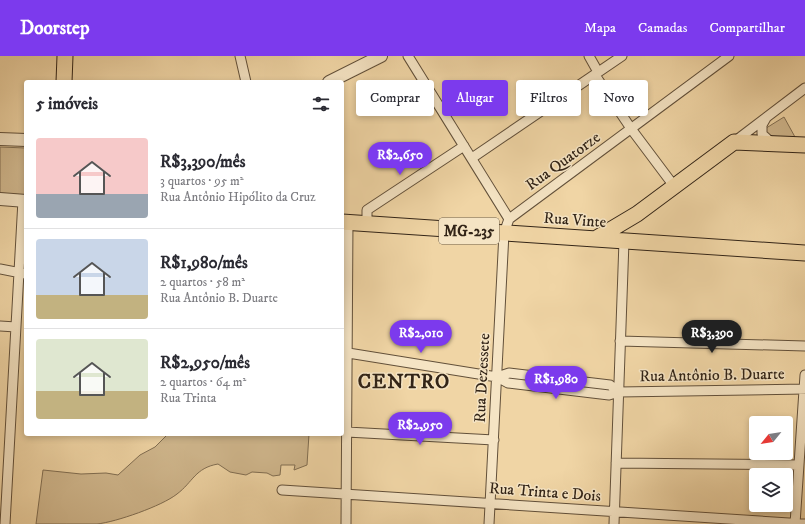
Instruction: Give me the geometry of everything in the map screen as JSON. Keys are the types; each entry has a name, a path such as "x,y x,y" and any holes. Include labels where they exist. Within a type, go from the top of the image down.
{"main road":[{"path":"64,80 65,56"},
{"path":"595,239 637,214 734,142 805,145"},
{"path":"624,241 629,226 637,214"},
{"name":"Rua Vinte","path":"345,222 805,252"}],"street":[{"path":"240,56 246,80"},
{"path":"333,80 381,56"},
{"path":"408,56 510,219 504,233"},
{"path":"589,56 597,74 632,130 674,186"},
{"path":"472,158 622,56"},
{"name":"Rua Quatorze","path":"510,219 632,130 729,56"},
{"path":"734,142 805,88"},
{"path":"767,117 761,130 765,137 772,143"},
{"path":"0,139 24,140"},
{"path":"367,224 367,210 464,146"},
{"path":"0,199 24,200 22,273 4,466 5,524"},
{"path":"345,222 345,353 347,432 346,524"},
{"name":"Rua Dezessete","path":"489,524 504,233"},
{"path":"614,524 624,241"},
{"path":"0,269 22,273"},
{"path":"0,326 16,327"},
{"path":"620,341 805,346"},
{"name":"Rua Antônio B. Duarte","path":"345,353 497,377 509,373 610,385 619,392 804,389"},
{"path":"795,524 805,375"},
{"path":"347,432 494,440"},
{"path":"616,463 799,465"},
{"name":"Rua Trinta e Dois","path":"282,490 805,524"}],"shaded area":[{"path":"784,117 795,137 768,137 763,130"},
{"path":"0,147 24,148 24,195 0,193"},
{"path":"166,436 309,436 307,465 294,470 295,465 281,465 280,475 273,476 267,473 252,472 246,475 230,472 218,464 210,466 199,472 170,499 127,517 97,524 36,524 43,470 81,474 106,473 118,475 140,455 155,447"}],"district":[{"name":"CENTRO","path":"404,382"}]}
